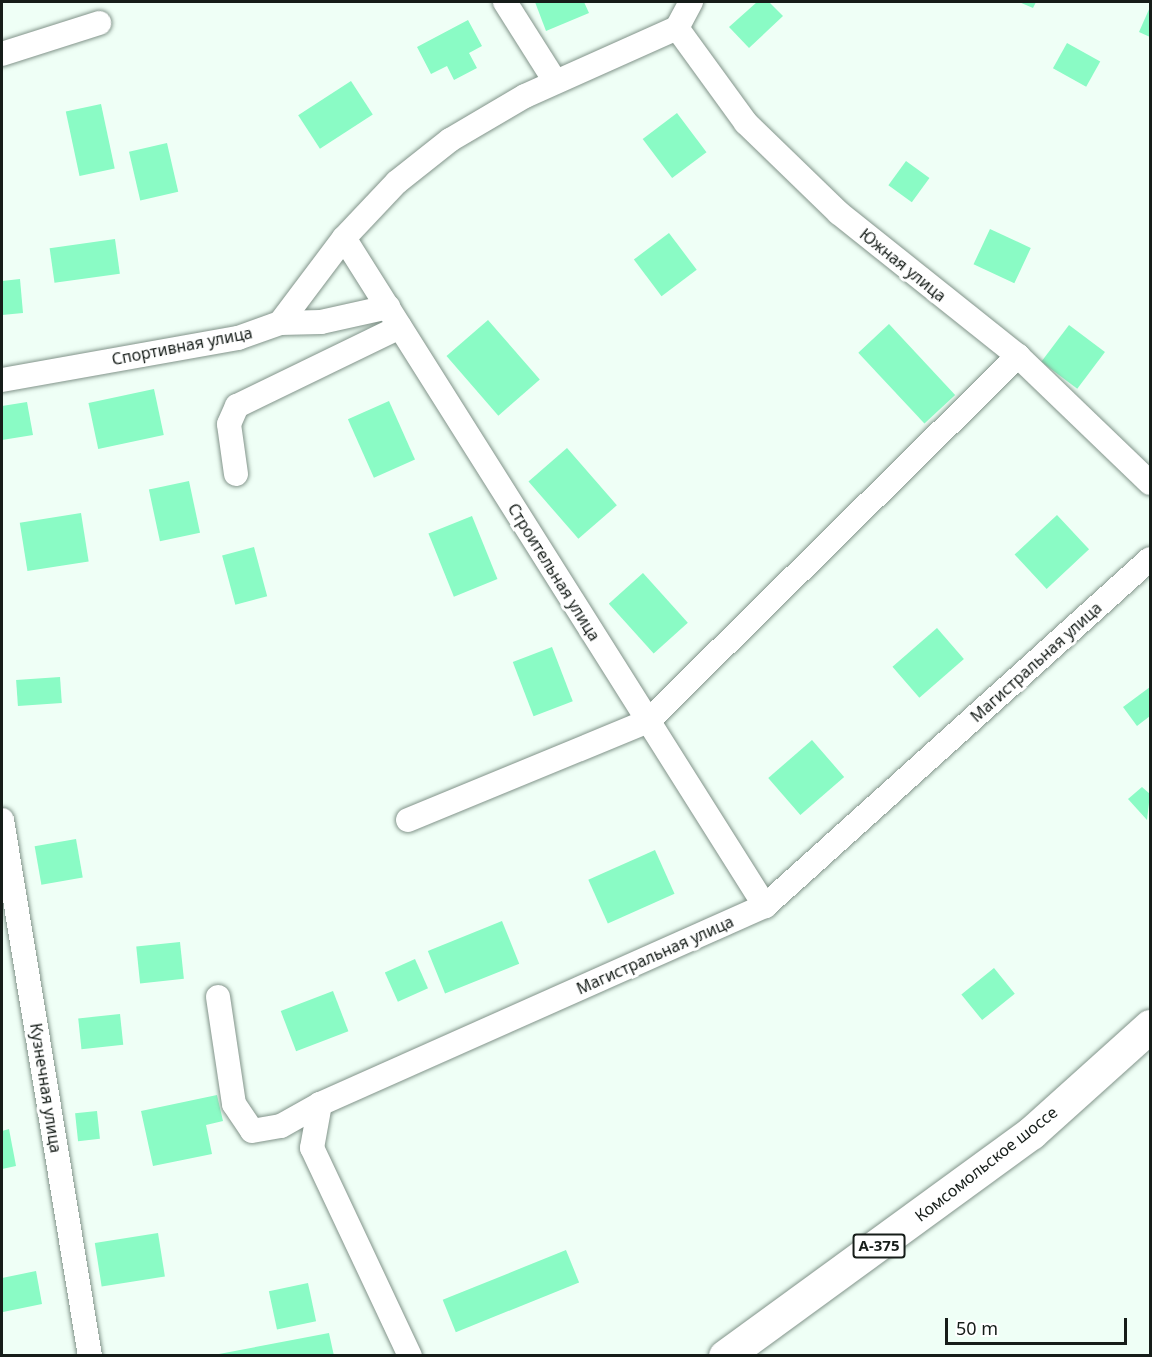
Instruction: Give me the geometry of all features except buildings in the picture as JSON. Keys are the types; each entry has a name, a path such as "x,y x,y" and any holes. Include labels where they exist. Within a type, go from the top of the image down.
{"highway":[{"name":"Комсомольское шоссе","path":"725,1356 1031,1133 1150,1026"}],"street":[{"path":"505,2 555,81"},
{"path":"280,323 344,238 397,182 450,140 555,81 677,28 690,2"},
{"path":"2,54 99,23"},
{"name":"Южная улица","path":"677,28 746,123 879,247 1018,356 1150,483"},
{"name":"Строительная улица","path":"344,238 765,906"},
{"name":"Спортивная улица","path":"2,380 238,338 280,323 321,322 388,307"},
{"path":"236,474 229,424 237,406 400,327"},
{"path":"408,820 648,721 1018,356"},
{"name":"Магистральная улица","path":"218,997 234,1104 252,1131 281,1126 320,1104 765,906 1150,559"},
{"name":"Кузнечная улица","path":"2,820 90,1356"},
{"path":"320,1104 312,1148 410,1356"}]}
